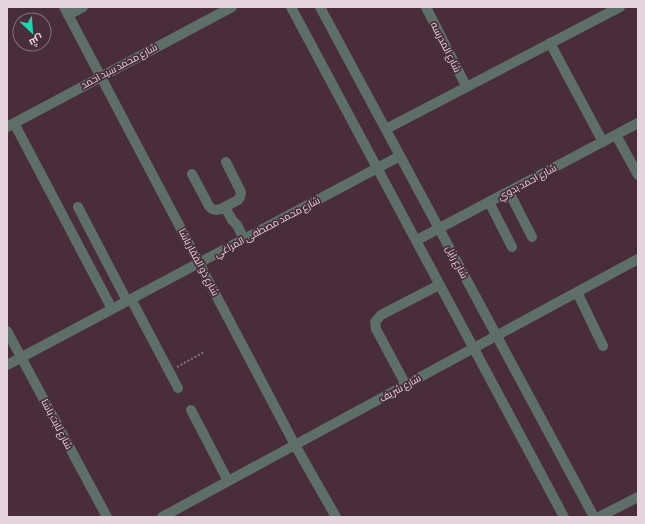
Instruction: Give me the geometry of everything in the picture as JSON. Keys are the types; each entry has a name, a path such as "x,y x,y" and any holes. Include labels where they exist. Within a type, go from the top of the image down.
{"street":[{"path":"66,11 83,7"},
{"name":"شارع محمد سيد احمد","path":"10,125 232,7"},
{"path":"291,7 564,517"},
{"name":"شارع رايل","path":"320,7 594,517"},
{"name":"شارع المدرسه","path":"426,7 466,86"},
{"path":"386,129 620,7"},
{"name":"شارع ذو الفقار باشا","path":"66,11 295,445 336,517"},
{"path":"550,44 603,142"},
{"name":"شارع احمد بدوي","path":"417,240 638,123"},
{"path":"10,125 112,309"},
{"path":"616,134 638,175"},
{"name":"شارع محمد مصطفى المراغي","path":"7,365 400,156"},
{"path":"192,174 208,206 216,210 238,200 241,192 226,162"},
{"path":"509,192 532,237"},
{"path":"489,202 512,247"},
{"path":"227,205 236,218 236,223 244,239"},
{"path":"78,207 178,388"},
{"name":"شارع شريف","path":"162,517 638,259"},
{"path":"406,385 376,329 375,322 381,315 439,285"},
{"path":"577,292 603,346"},
{"name":"شارع ثابت باشا","path":"7,331 107,517"},
{"path":"191,410 228,481"},
{"path":"599,517 638,496"}],"path":[{"path":"169,371 204,352"}]}
